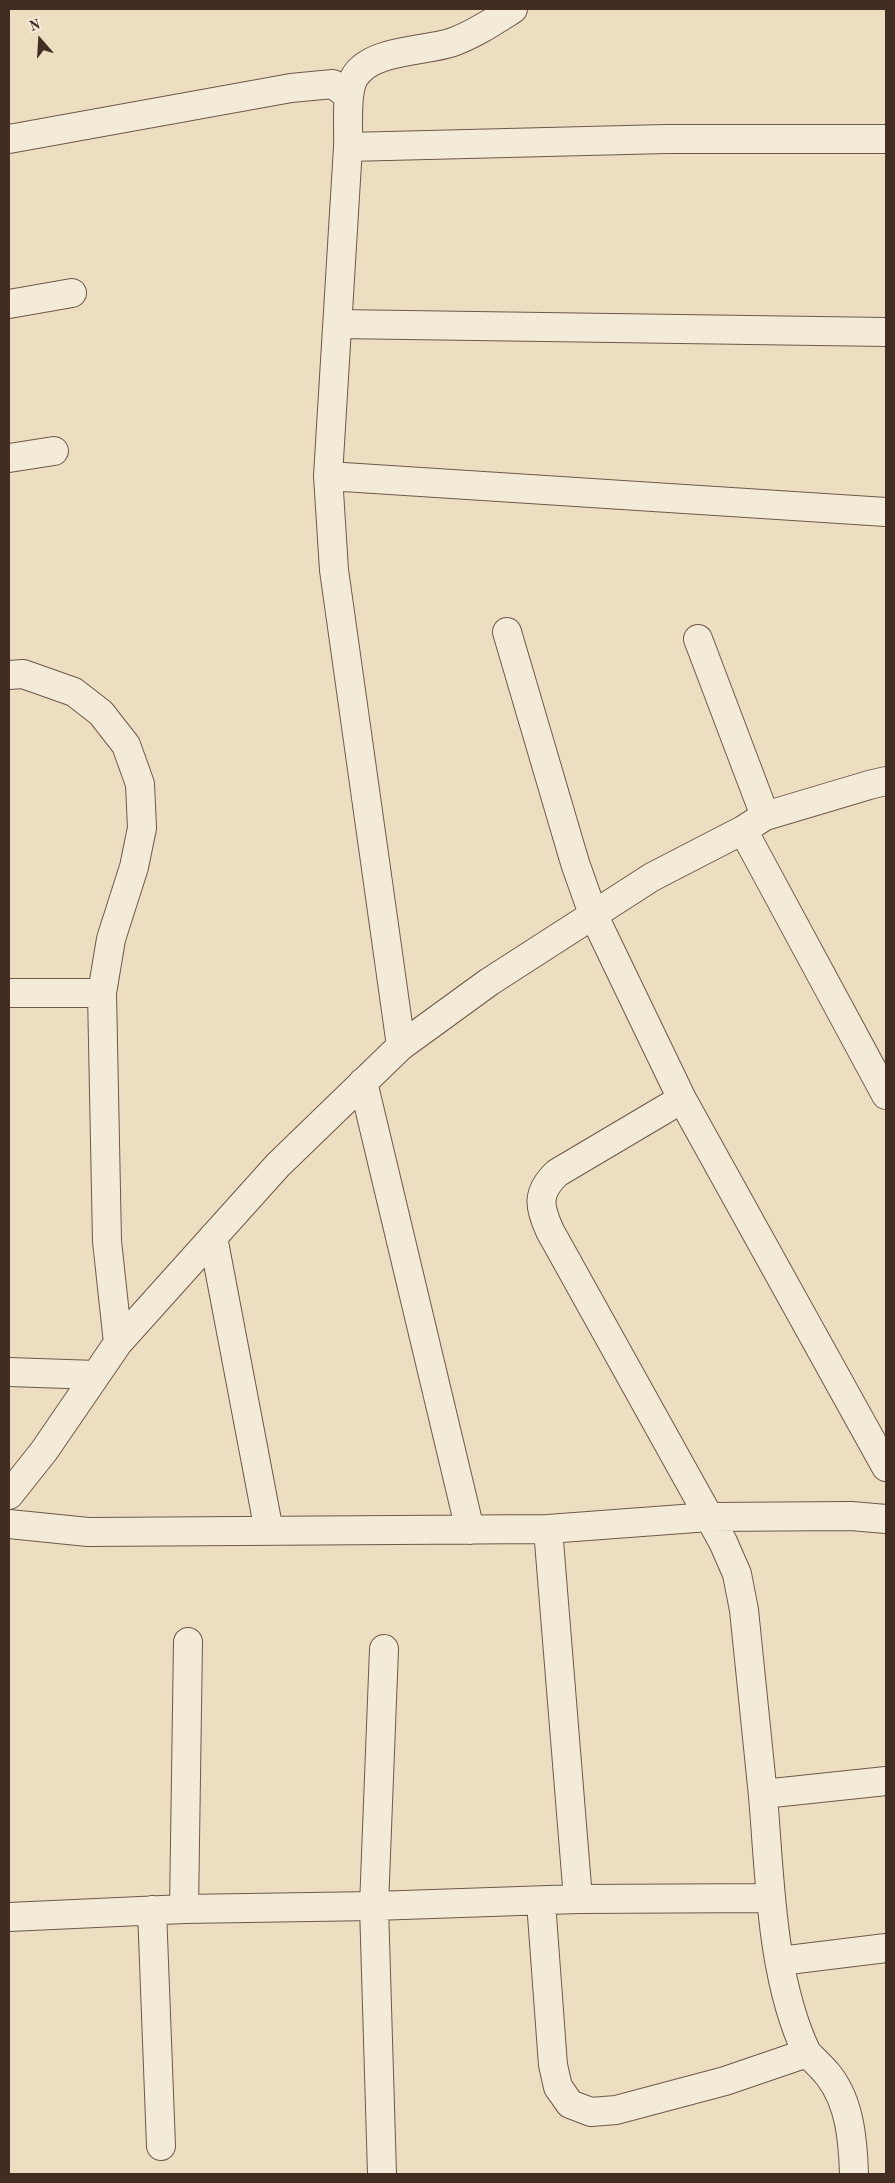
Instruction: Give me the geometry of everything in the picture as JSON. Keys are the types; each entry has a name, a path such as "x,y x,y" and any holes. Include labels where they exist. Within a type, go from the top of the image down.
{"street":[{"path":"401,1046 334,570 328,476 348,147 349,96 354,78 364,66 382,57 452,42 479,31 514,9"},
{"path":"9,139 291,88 333,84 349,96"},
{"path":"348,147 666,140 886,139"},
{"path":"9,304 72,293"},
{"path":"338,324 886,332"},
{"path":"9,458 54,451"},
{"path":"328,476 886,512"},
{"path":"507,632 575,863 593,914 682,1099 886,1467"},
{"path":"698,639 754,823 886,1095"},
{"path":"9,674 23,674 74,692 101,713 126,745 140,784 142,828 134,867 111,939 102,993 108,1241 118,1343"},
{"path":"9,1495 44,1451 118,1343 278,1165 401,1046 489,982 652,877 754,823 886,781"},
{"path":"9,993 102,993"},
{"path":"363,1082 470,1530"},
{"path":"682,1099 557,1174 546,1184 541,1198 542,1214 709,1517 737,1574 744,1610 771,1898 787,2002 795,2027 807,2053 830,2076 844,2104 853,2147 854,2174"},
{"path":"213,1237 269,1531"},
{"path":"9,1372 96,1375"},
{"path":"9,1524 88,1532 470,1530 548,1529 709,1517 851,1516 886,1519"},
{"path":"548,1529 578,1899"},
{"path":"184,1909 188,1642"},
{"path":"382,2174 374,1906 384,1649"},
{"path":"762,1794 886,1781"},
{"path":"9,1916 184,1909 541,1902 578,1899 771,1898"},
{"path":"541,1902 553,2065 558,2087 570,2104 591,2112 616,2110 725,2081 807,2053"},
{"path":"152,1910 162,2146"},
{"path":"780,1961 886,1948"}]}
